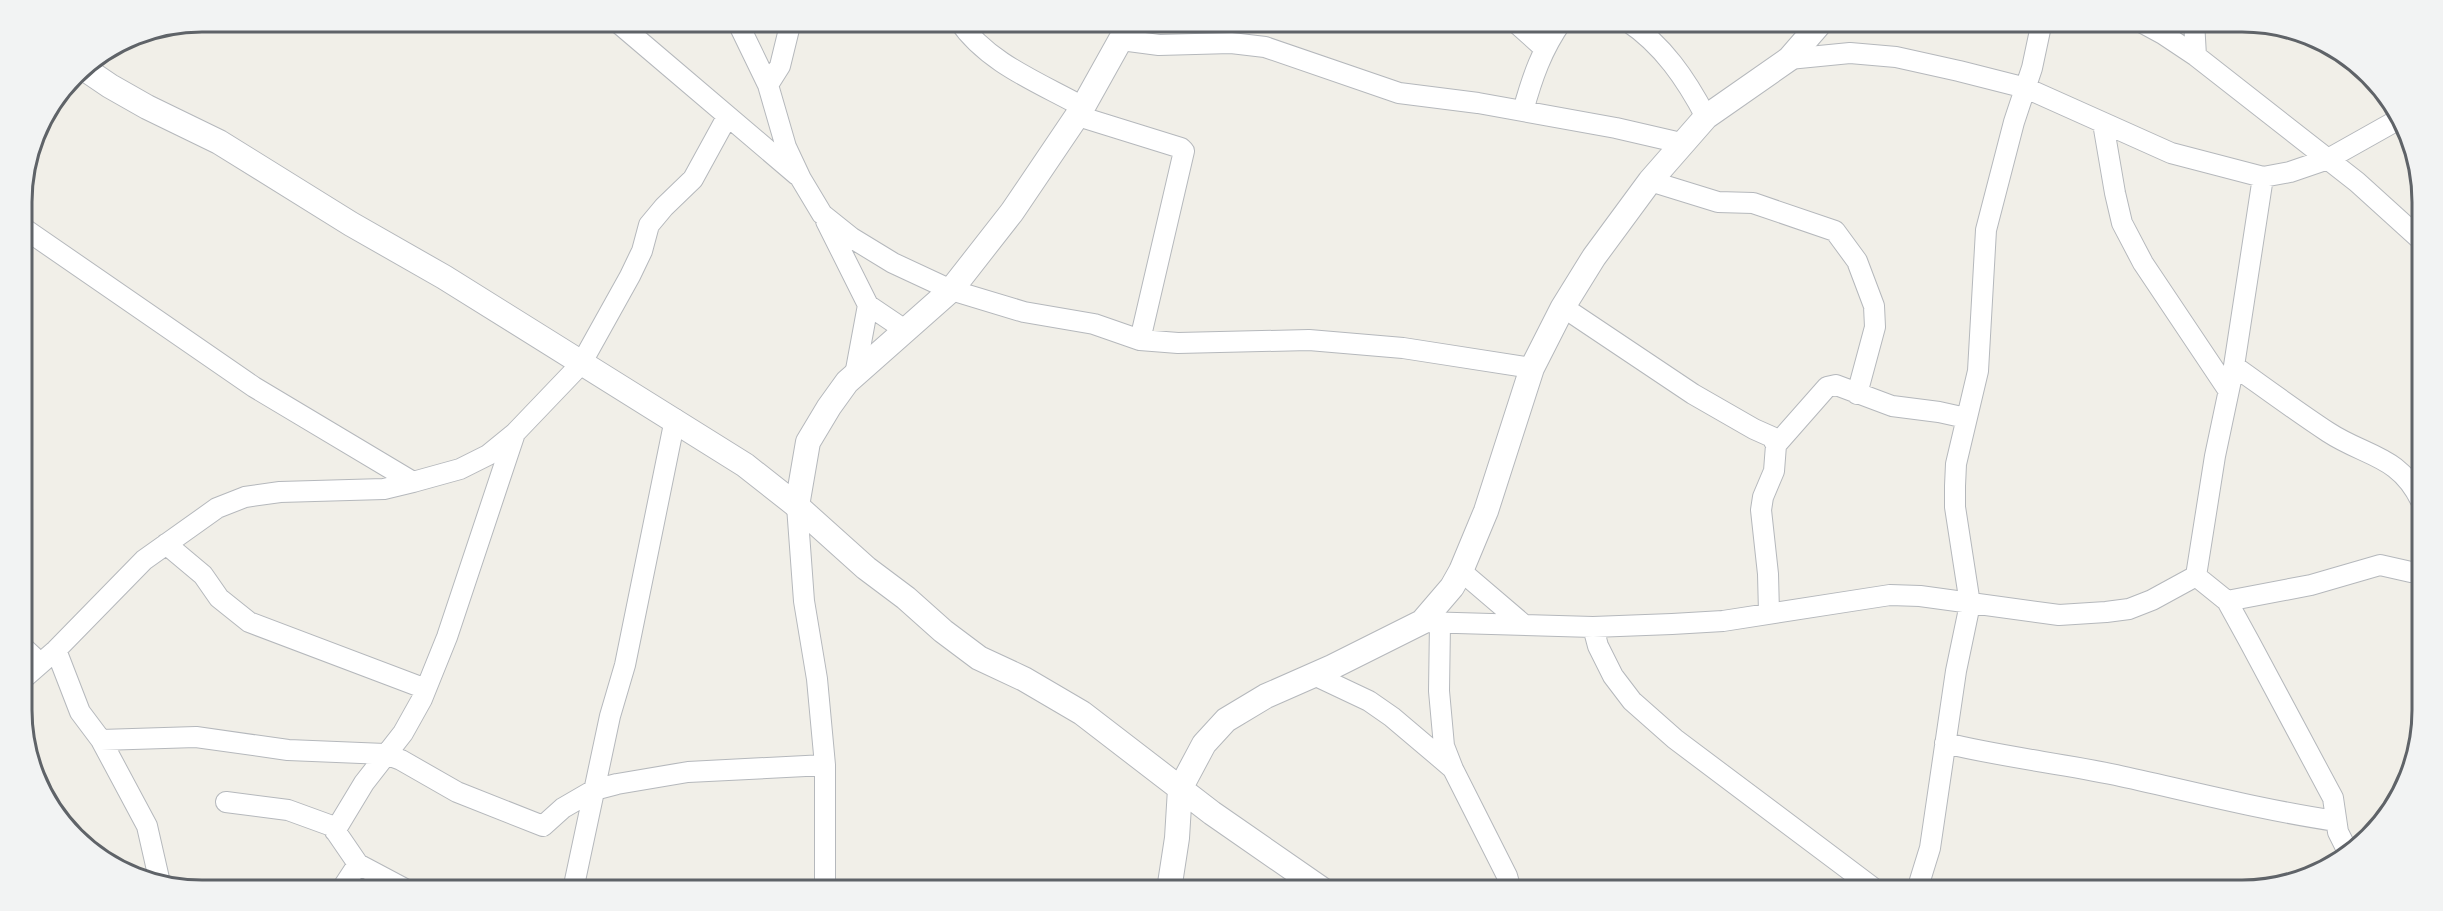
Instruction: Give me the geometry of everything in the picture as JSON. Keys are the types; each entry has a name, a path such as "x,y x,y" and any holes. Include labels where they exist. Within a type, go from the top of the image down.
{"street":[{"path":"1525,31 1544,48"},
{"path":"1523,111 1533,74 1544,48 1555,31"},
{"path":"1640,31 1658,46 1688,83 1706,117"},
{"path":"1508,879 1444,746 1431,623 1461,571 1486,511 1532,368 1563,307 1594,257 1650,181 1706,117 1789,59 1813,31"},
{"path":"1920,879 1930,848 1956,671 1970,604 1955,507 1956,464 1978,371 1986,230 2040,31"},
{"path":"2158,31 2196,56 2328,159 2412,232"},
{"path":"2195,31 2196,56"},
{"path":"628,32 801,179"},
{"path":"742,32 768,85 779,129 801,179 822,214 868,304 905,330"},
{"path":"768,85 780,66 788,32"},
{"path":"966,32 989,54 1081,112 1184,151 1140,340"},
{"path":"825,880 825,765 817,679 804,601 796,506 808,441 829,407 855,375 951,290 1012,212 1081,112 1126,32"},
{"path":"1127,32 1159,45 1232,43 1265,47 1400,93 1523,111 1681,143"},
{"path":"1789,59 1850,53 1896,57 2026,88 2171,153 2263,177 2290,172 2328,159 2392,123"},
{"path":"91,73 147,107 219,142 351,224 444,277 580,363 675,419 745,465 796,506 866,568 979,658 1023,679 1082,713 1180,789 1308,879"},
{"path":"31,670 56,650 144,560 217,508 245,497 280,492 384,489 413,482 460,469 488,455 515,434 547,402 580,363 630,276 642,251 649,225 664,207 693,180 727,117"},
{"path":"2103,123 2122,223 2143,263 2228,390"},
{"path":"2196,576 2208,495 2234,366 2263,177"},
{"path":"1650,181 1718,202 1754,203 1835,231 1857,261 1874,306 1875,327 1857,394"},
{"path":"822,214 852,238 893,263 951,290 1024,312 1094,324 1140,340 1178,343 1309,340 1403,348 1532,368"},
{"path":"32,234 254,387 413,482"},
{"path":"855,375 868,304"},
{"path":"1563,307 1693,394 1772,437 1776,445 1774,471 1763,497 1761,510 1768,574 1769,613"},
{"path":"2234,366 2330,433 2400,470 2412,484"},
{"path":"1776,445 1827,387 1836,385 1892,406 1966,418"},
{"path":"575,880 610,716 625,665 675,419"},
{"path":"335,831 364,783 403,734 426,688 447,637 515,434"},
{"path":"166,544 203,575 219,598 249,622 426,688"},
{"path":"2227,601 2311,585 2380,565 2412,572"},
{"path":"1461,571 1522,624"},
{"path":"2196,576 2227,601 2333,798 2336,821 2343,845"},
{"path":"1171,880 1177,838 1180,789 1204,744 1226,720 1266,696 1431,623 1593,627 1723,621 1890,595 1920,596 2059,615 2129,609 2152,600 2196,576"},
{"path":"1593,627 1598,646 1613,676 1632,701 1675,739 1862,879"},
{"path":"56,650 80,712 100,740 147,826 158,873"},
{"path":"31,655 39,662"},
{"path":"1314,675 1369,701 1392,717 1453,769"},
{"path":"100,740 196,737 288,750 385,754 457,792 540,826 543,826 563,808 594,790 688,772 825,765"},
{"path":"1945,743 2115,775 2279,812 2336,821"},
{"path":"226,802 288,810 332,826 358,864 388,880"},
{"path":"347,880 358,864"}]}
